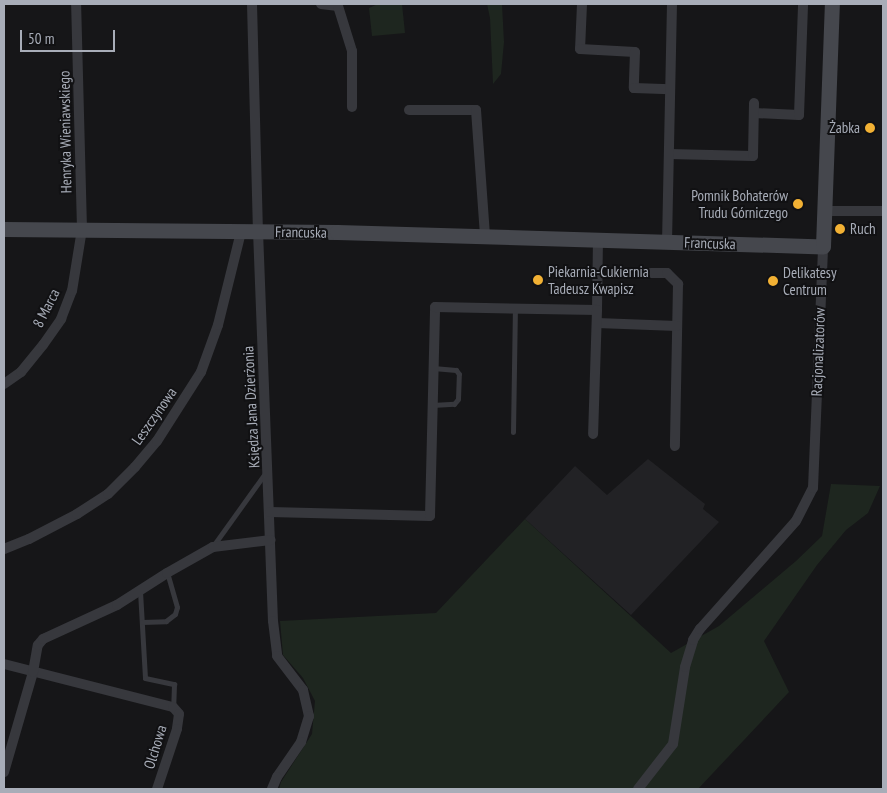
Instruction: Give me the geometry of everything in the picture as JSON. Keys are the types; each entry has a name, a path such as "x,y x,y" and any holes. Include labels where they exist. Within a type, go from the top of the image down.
{"street":[{"name":"Henryka Wieniawskiego","path":"76,4 82,229"},
{"name":"Księdza Jana Dzierżonia","path":"252,4 258,231 277,656 303,690 309,716 301,742 277,777 272,789"},
{"path":"321,4 338,6 352,51 352,106"},
{"path":"582,4 580,49 635,52 634,88 670,89"},
{"path":"667,242 672,4"},
{"path":"669,154 753,156 754,108 799,115 803,4"},
{"name":"Racjonalizatorów","path":"638,789 672,744 685,667 693,640 700,629 796,521 813,488 832,4"},
{"path":"409,110 476,110 485,236"},
{"path":"825,211 883,211"},
{"name":"Francuska","path":"4,229 258,231 823,246"},
{"name":"8 Marca","path":"4,384 21,372 61,319 72,290 82,229"},
{"name":"Leszczynowa","path":"4,549 29,540 108,494 157,441 201,372 218,326 241,232"},
{"path":"593,434 598,240"},
{"path":"651,273 667,273 678,284 675,446"},
{"path":"270,512 430,516 435,307 597,310"},
{"path":"597,323 677,326"},
{"path":"4,772 33,672 38,646 44,639 117,605 167,573 213,547 271,540"},
{"path":"4,664 176,710"},
{"name":"Olchowa","path":"157,789 177,729 176,710"}],"lane":[{"path":"513,432 515,308"},
{"path":"432,405 454,404 458,399 459,374 456,370 433,368"},
{"path":"213,547 268,468"},
{"path":"142,622 166,621 174,614 177,607 167,573"},
{"path":"140,591 145,678 174,684 176,710"}],"shaded area":[{"path":"378,4 402,4 405,33 372,36 369,8"},
{"path":"487,4 502,4 504,42 501,74 493,84 490,18"},
{"path":"648,459 705,504 703,509 719,522 631,615 525,519 575,466 607,495"},
{"path":"831,484 880,486 868,513 846,530 817,565 764,641 789,692 698,789 279,789 281,782 312,734 315,701 303,678 283,655 280,621 436,613 525,519 671,653 719,626 796,561 822,536"}],"place":[{"name":"Żabka","path":"870,128"},
{"name":"Pomnik Bohaterów Trudu Górniczego","path":"798,204"},
{"name":"Ruch","path":"840,229"},
{"name":"Piekarnia-Cukiernia Tadeusz Kwapisz","path":"538,280"},
{"name":"Delikatesy Centrum","path":"773,281"}]}
